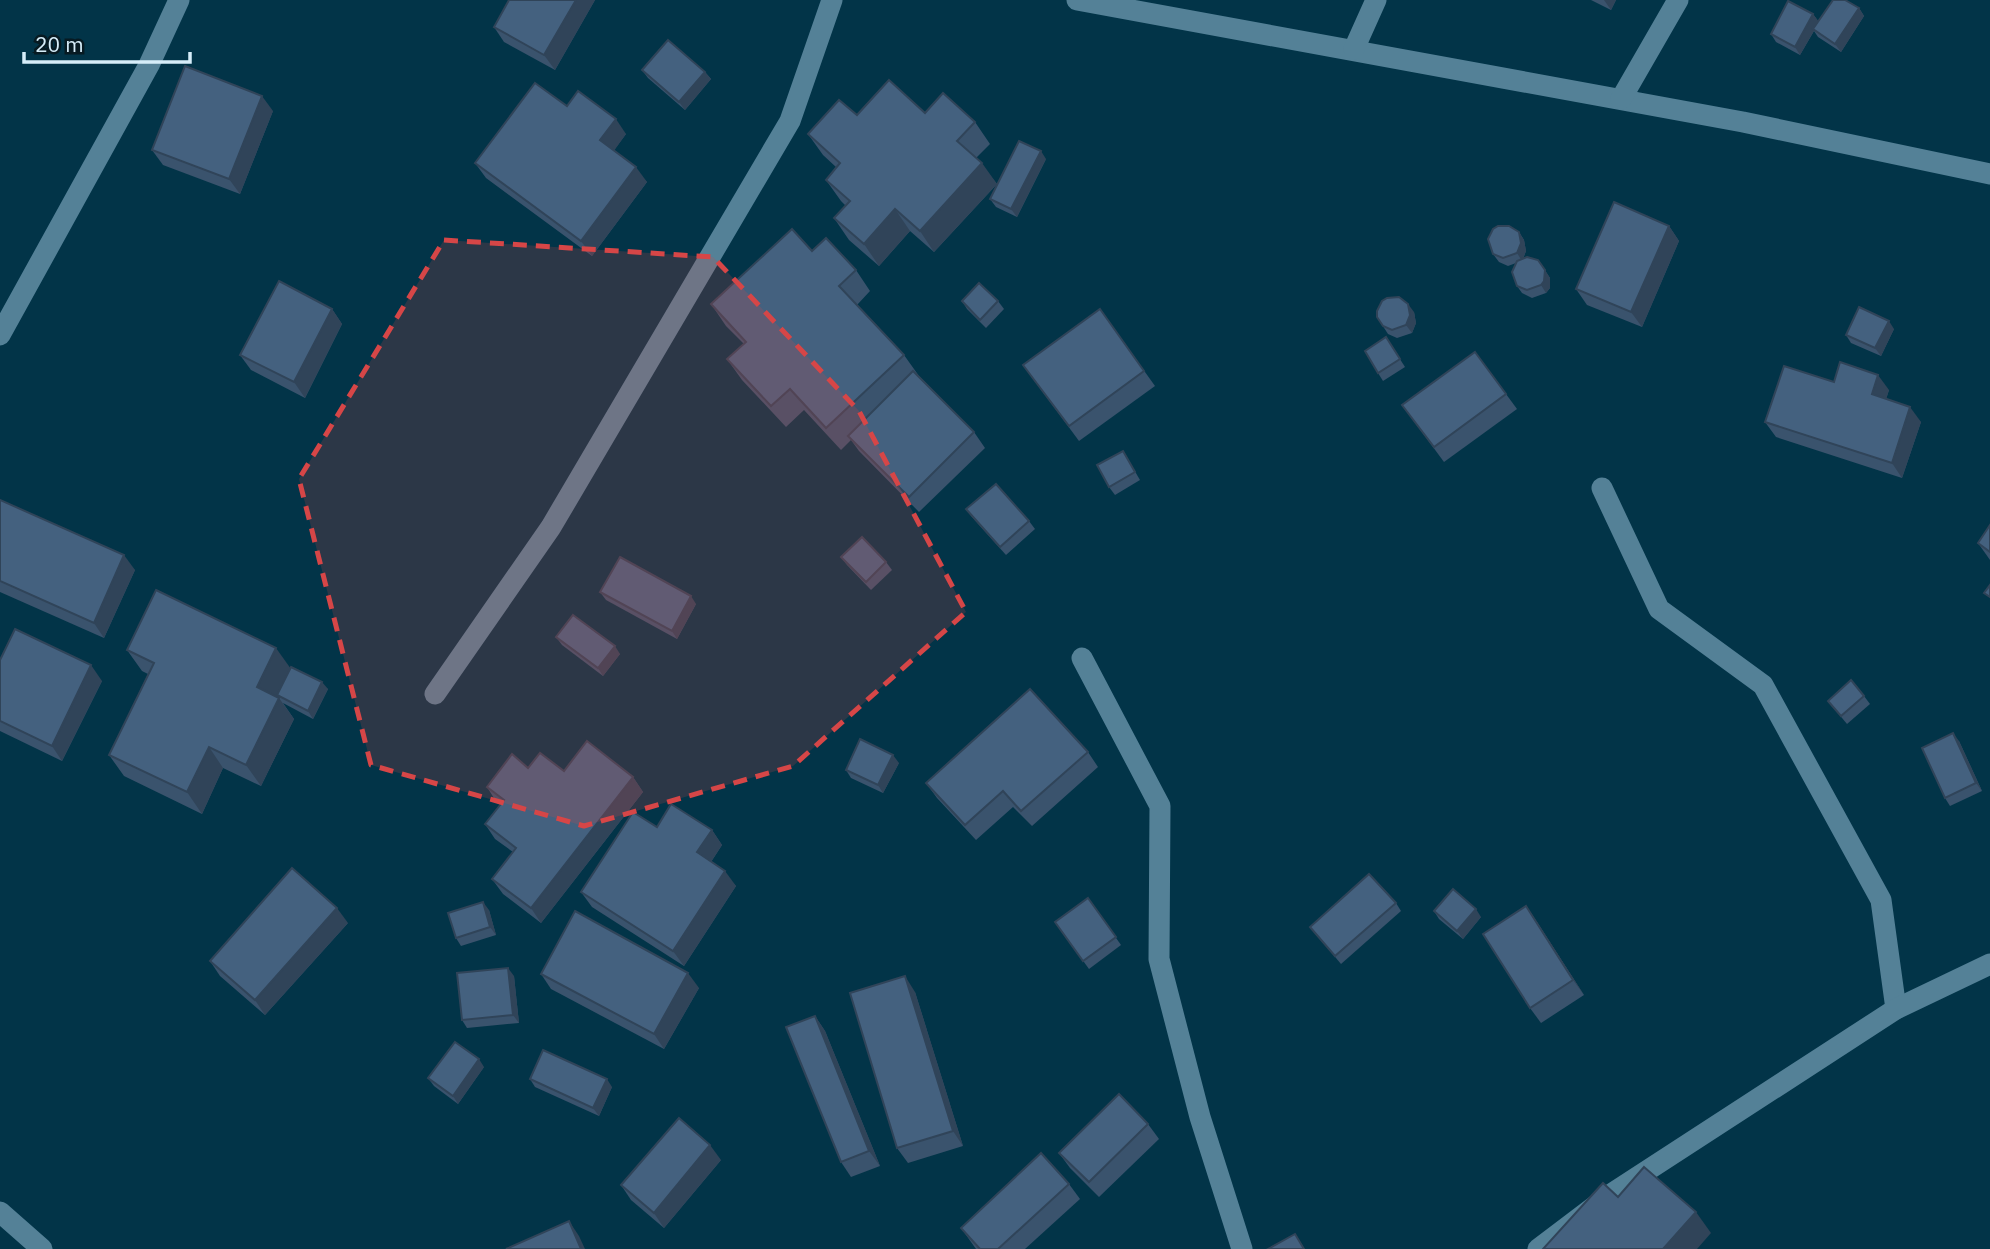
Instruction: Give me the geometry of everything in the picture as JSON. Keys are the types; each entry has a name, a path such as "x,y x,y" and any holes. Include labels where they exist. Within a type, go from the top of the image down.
{"street":[{"path":"0,334 149,65 178,0"},
{"path":"435,694 551,527 790,121 832,0"},
{"path":"1077,0 1744,122 1990,174"},
{"path":"1354,49 1376,0"},
{"path":"1621,99 1678,0"},
{"path":"1602,488 1659,609 1763,685 1881,900 1896,1009"},
{"path":"1082,658 1160,806 1159,959 1200,1117 1242,1249"},
{"path":"1538,1249 1608,1196 1896,1009 1990,964"},
{"path":"0,1212 42,1249"}],"highlighted area":[{"path":"444,240 713,257 859,411 966,612 793,766 584,826 371,765 299,479"}],"building":[{"path":"509,0 576,0 544,55 494,27"},
{"path":"1833,0 1845,0 1859,8 1835,44 1813,29"},
{"path":"1788,1 1813,14 1795,47 1771,34"},
{"path":"668,40 705,72 679,102 642,70"},
{"path":"185,66 262,96 229,179 152,150"},
{"path":"889,80 925,113 943,93 975,122 957,141 982,163 920,231 895,209 864,244 834,218 850,201 826,180 840,163 808,134 839,100 857,115"},
{"path":"535,83 567,106 578,91 616,119 600,140 636,167 581,241 475,163"},
{"path":"1019,141 1041,151 1011,209 990,199"},
{"path":"1614,202 1669,226 1631,312 1576,289"},
{"path":"1509,226 1519,232 1521,243 1517,253 1503,258 1493,254 1488,239 1493,229"},
{"path":"792,229 812,251 826,238 856,270 839,286 904,355 826,428 790,389 771,406 727,359 746,342 711,304"},
{"path":"1527,257 1538,260 1545,270 1541,285 1527,290 1517,286 1512,272 1517,261"},
{"path":"279,281 332,309 294,382 240,355"},
{"path":"979,283 998,301 980,320 962,301"},
{"path":"1399,297 1408,304 1410,315 1406,325 1392,330 1383,326 1377,317 1377,311 1382,301"},
{"path":"1859,307 1889,321 1875,348 1846,335"},
{"path":"1100,309 1144,371 1069,426 1023,365"},
{"path":"1386,337 1400,359 1378,373 1365,351"},
{"path":"1475,352 1506,394 1434,447 1402,405"},
{"path":"1840,362 1878,375 1872,394 1910,407 1892,463 1765,422 1784,366 1834,382"},
{"path":"913,371 974,432 909,497 848,436"},
{"path":"1123,451 1135,472 1109,487 1097,465"},
{"path":"996,484 1029,521 1000,547 966,509"},
{"path":"0,500 124,555 94,623 0,581"},
{"path":"1990,525 1990,552 1978,543"},
{"path":"862,537 886,562 866,582 841,557"},
{"path":"620,557 691,596 672,631 600,592"},
{"path":"1990,585 1990,597 1984,593"},
{"path":"156,590 276,648 257,687 279,698 246,765 209,747 187,792 109,755 154,663 127,650"},
{"path":"573,615 615,646 598,668 556,637"},
{"path":"15,629 91,665 52,746 0,721 0,660"},
{"path":"291,667 322,682 308,711 277,695"},
{"path":"1851,680 1864,696 1841,716 1828,701"},
{"path":"1030,689 1088,752 1021,811 1003,791 965,825 926,783"},
{"path":"1953,733 1976,783 1945,798 1922,748"},
{"path":"860,739 893,755 878,785 846,770"},
{"path":"587,741 633,777 531,908 492,879 516,848 485,824 504,800 487,787 512,754 528,768 540,753 564,771"},
{"path":"671,804 712,830 697,852 725,871 673,951 581,892 633,812 657,827"},
{"path":"292,868 337,908 255,1000 210,961"},
{"path":"1369,874 1396,903 1335,956 1310,927"},
{"path":"1453,889 1476,909 1457,931 1434,911"},
{"path":"1088,898 1116,937 1083,961 1055,922"},
{"path":"483,902 490,927 456,938 448,913"},
{"path":"1526,906 1573,980 1530,1008 1483,934"},
{"path":"575,911 688,973 654,1034 541,974"},
{"path":"508,968 513,1015 462,1020 457,973"},
{"path":"905,976 953,1131 897,1148 850,993"},
{"path":"815,1016 869,1151 841,1162 786,1027"},
{"path":"455,1042 479,1059 453,1096 428,1078"},
{"path":"543,1050 607,1079 593,1108 530,1079"},
{"path":"1119,1094 1148,1124 1089,1182 1059,1153"},
{"path":"679,1118 710,1145 654,1213 621,1185"},
{"path":"1041,1153 1069,1184 998,1249 980,1249 961,1228"},
{"path":"1644,1167 1696,1212 1663,1249 1543,1249 1603,1183 1618,1197"},
{"path":"569,1221 581,1249 506,1249"},
{"path":"1295,1234 1304,1249 1268,1249"}]}
